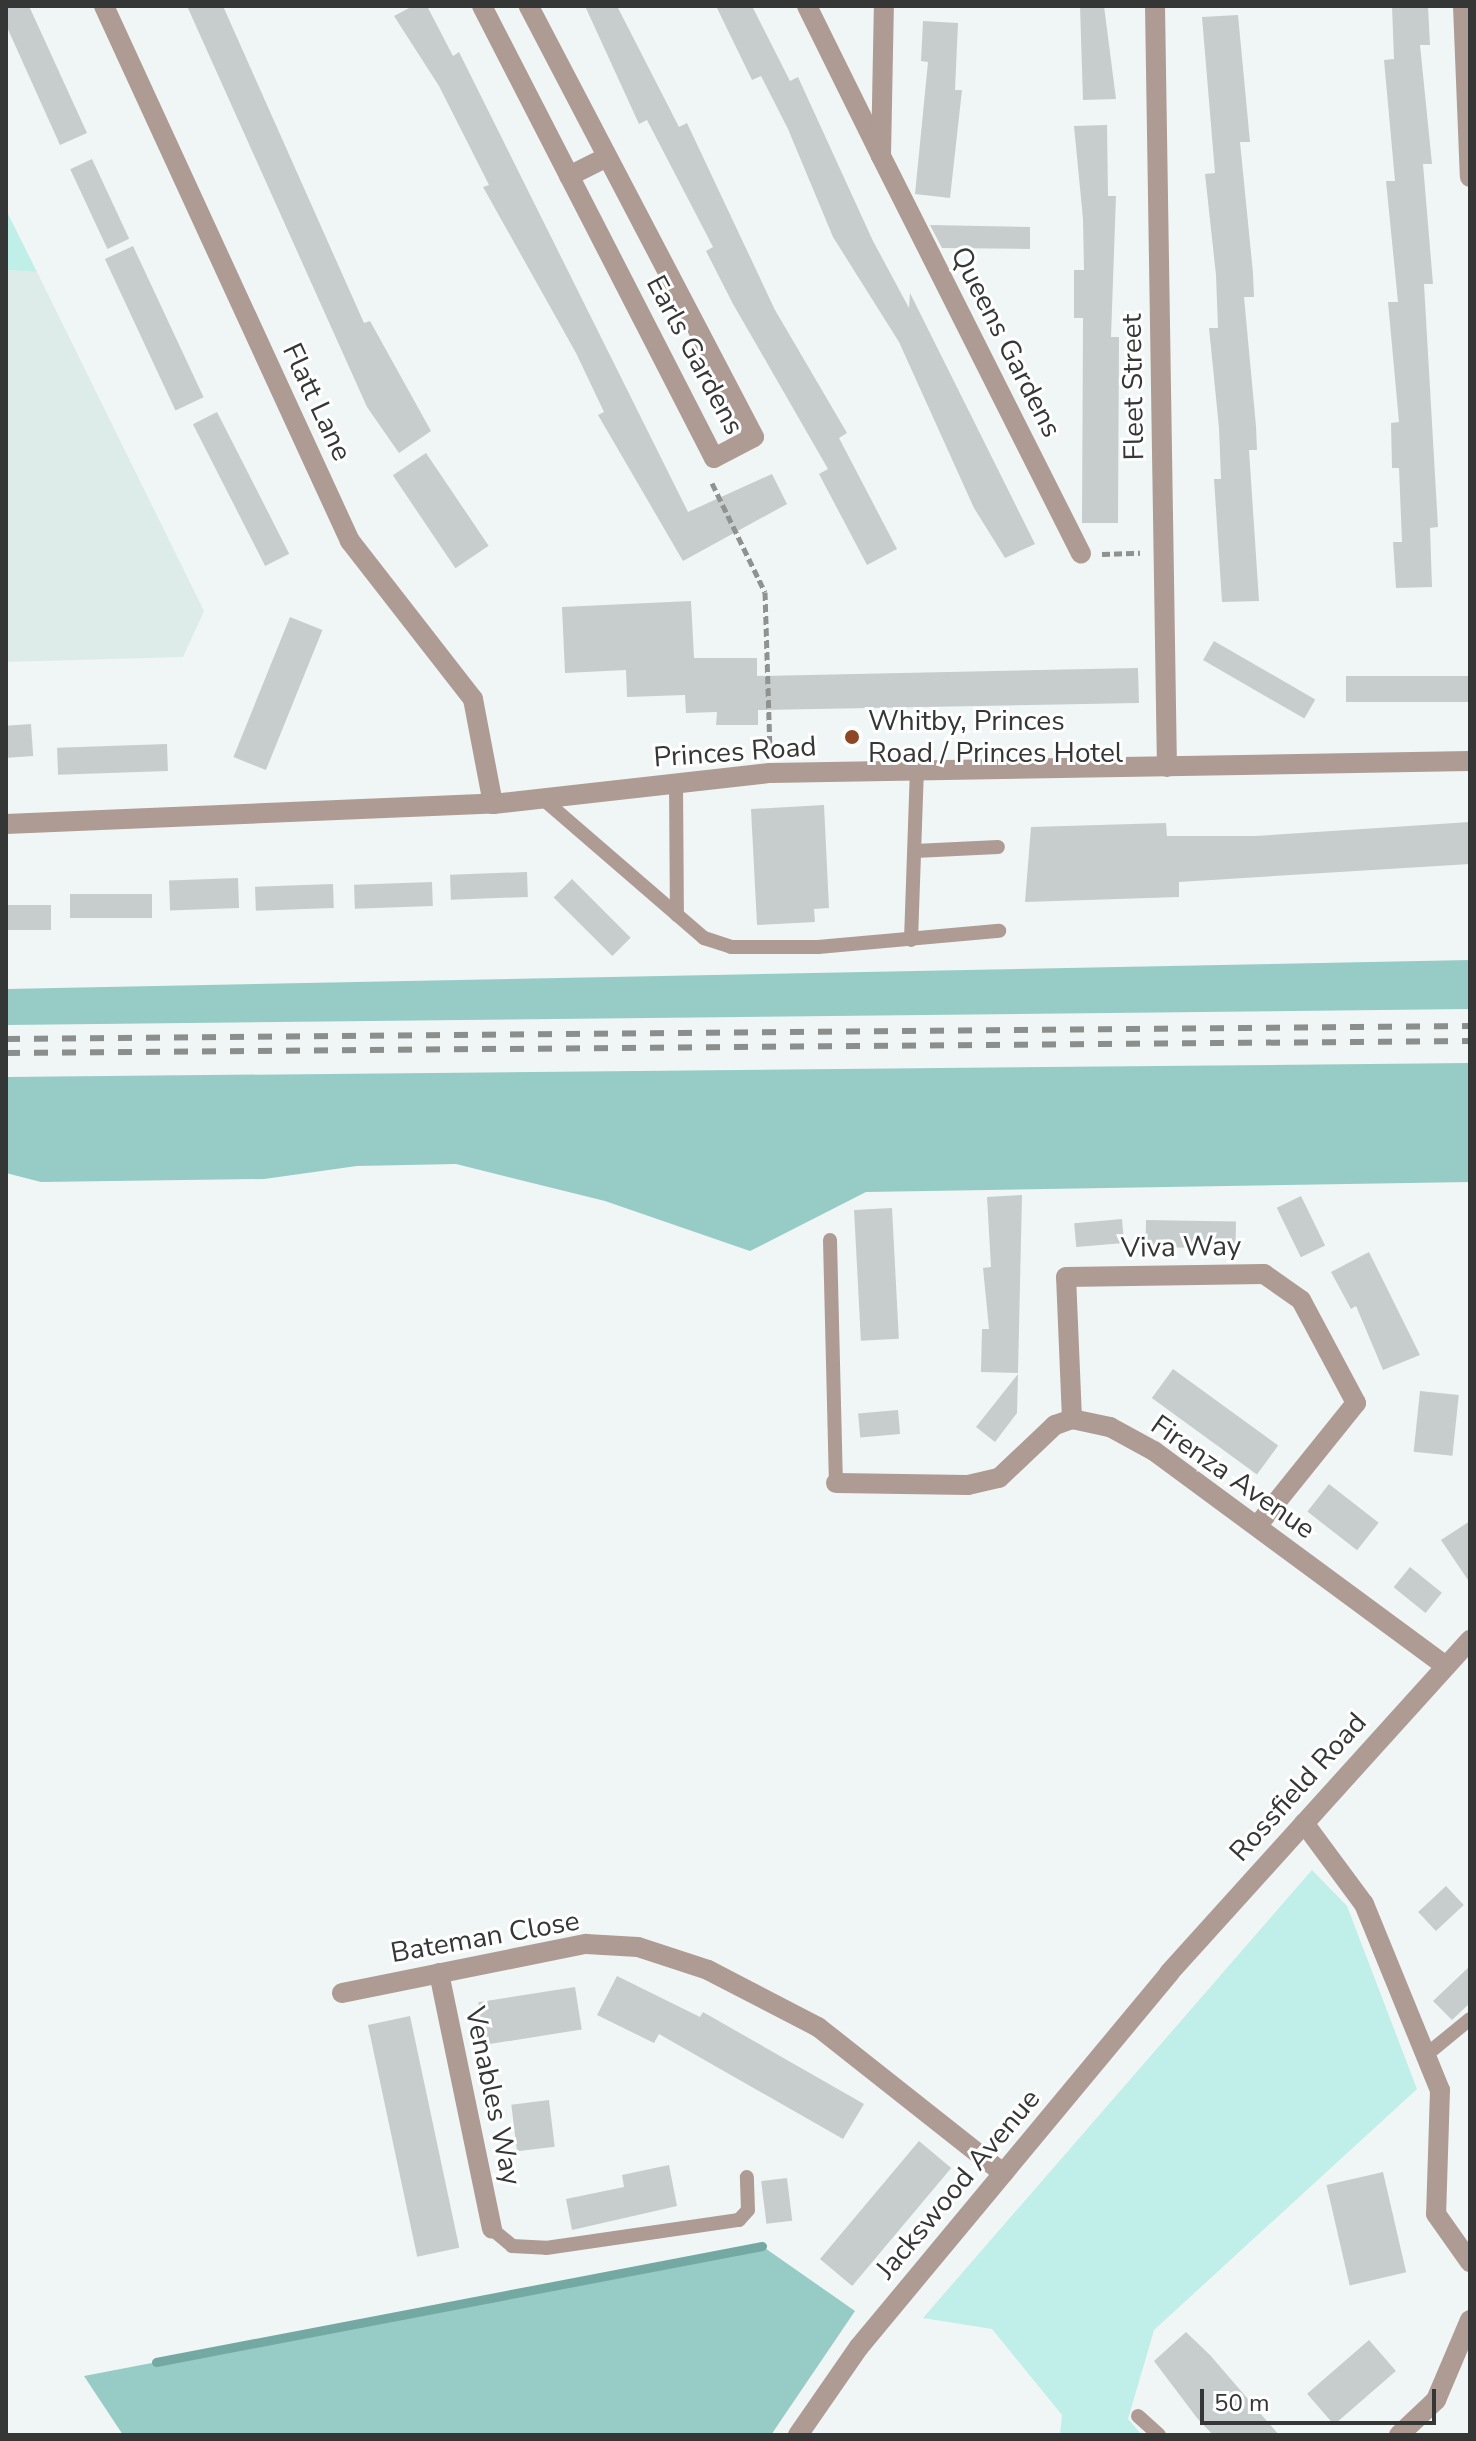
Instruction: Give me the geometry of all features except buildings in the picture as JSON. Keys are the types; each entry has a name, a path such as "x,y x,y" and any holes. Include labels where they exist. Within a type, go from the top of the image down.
{"street":[{"name":"Flatt Lane","path":"104,6 350,541 473,699 493,804"},
{"name":"Earls Gardens","path":"482,6 714,458 754,437 529,6"},
{"name":"Queens Gardens","path":"807,6 1081,554"},
{"name":"Queens Gardens","path":"881,156 884,6"},
{"name":"Fleet Street","path":"1155,6 1167,767"},
{"path":"1463,6 1470,177"},
{"path":"569,176 607,157"},
{"name":"Princes Road","path":"6,824 493,804 770,773 1470,761"},
{"name":"Viva Way","path":"1072,1419 1066,1277 1264,1274 1301,1300 1356,1403 1257,1526"},
{"path":"836,1483 968,1485 999,1478 1055,1425 1072,1419"},
{"name":"Firenza Avenue","path":"1072,1419 1110,1427 1154,1451 1446,1666"},
{"name":"Rossfield Road","path":"1169,1973 1470,1640"},
{"path":"1304,1823 1364,1904 1440,2090 1436,2214 1470,2262"},
{"name":"Bateman Close","path":"342,1993 586,1944 638,1947 708,1970 818,2027 1003,2173"},
{"name":"Venables Way","path":"439,1973 492,2229"},
{"name":"Jackswood Avenue","path":"798,2435 849,2360 1169,1973"},
{"path":"1399,2435 1436,2400 1470,2320"}],"lane":[{"path":"911,940 917,771"},
{"path":"676,782 677,915"},
{"path":"543,799 704,938 731,947 911,940 999,931"},
{"path":"915,851 998,847"},
{"path":"830,1240 836,1483"},
{"path":"1426,2055 1470,2019"},
{"path":"492,2229 512,2246 546,2248 739,2220 748,2210 747,2177"},
{"path":"1138,2416 1159,2435"}],"path":[{"path":"714,458 712,481 765,592 770,773"},
{"path":"1081,554 1164,552"}],"shaded area":[{"path":"6,210 37,272 6,270"},
{"path":"6,270 37,272 204,611 183,657 6,662"},
{"path":"1470,960 1470,1009 6,1025 6,989"},
{"path":"1470,1063 1470,1182 866,1192 750,1251 605,1201 456,1164 357,1166 264,1179 41,1182 6,1173 6,1077"},
{"path":"1312,1870 1347,1906 1417,2089 1154,2330 1128,2419 1142,2435 1060,2435 1062,2415 992,2329 923,2318"},
{"path":"762,2246 855,2311 771,2435 123,2435 84,2376"}],"waterway":[{"path":"156,2362 762,2246"}],"railway":[{"path":"6,1039 1470,1026"},
{"path":"6,1053 1470,1041"}],"place":[{"name":"Whitby, Princes Road / Princes Hotel","path":"852,737"}]}
